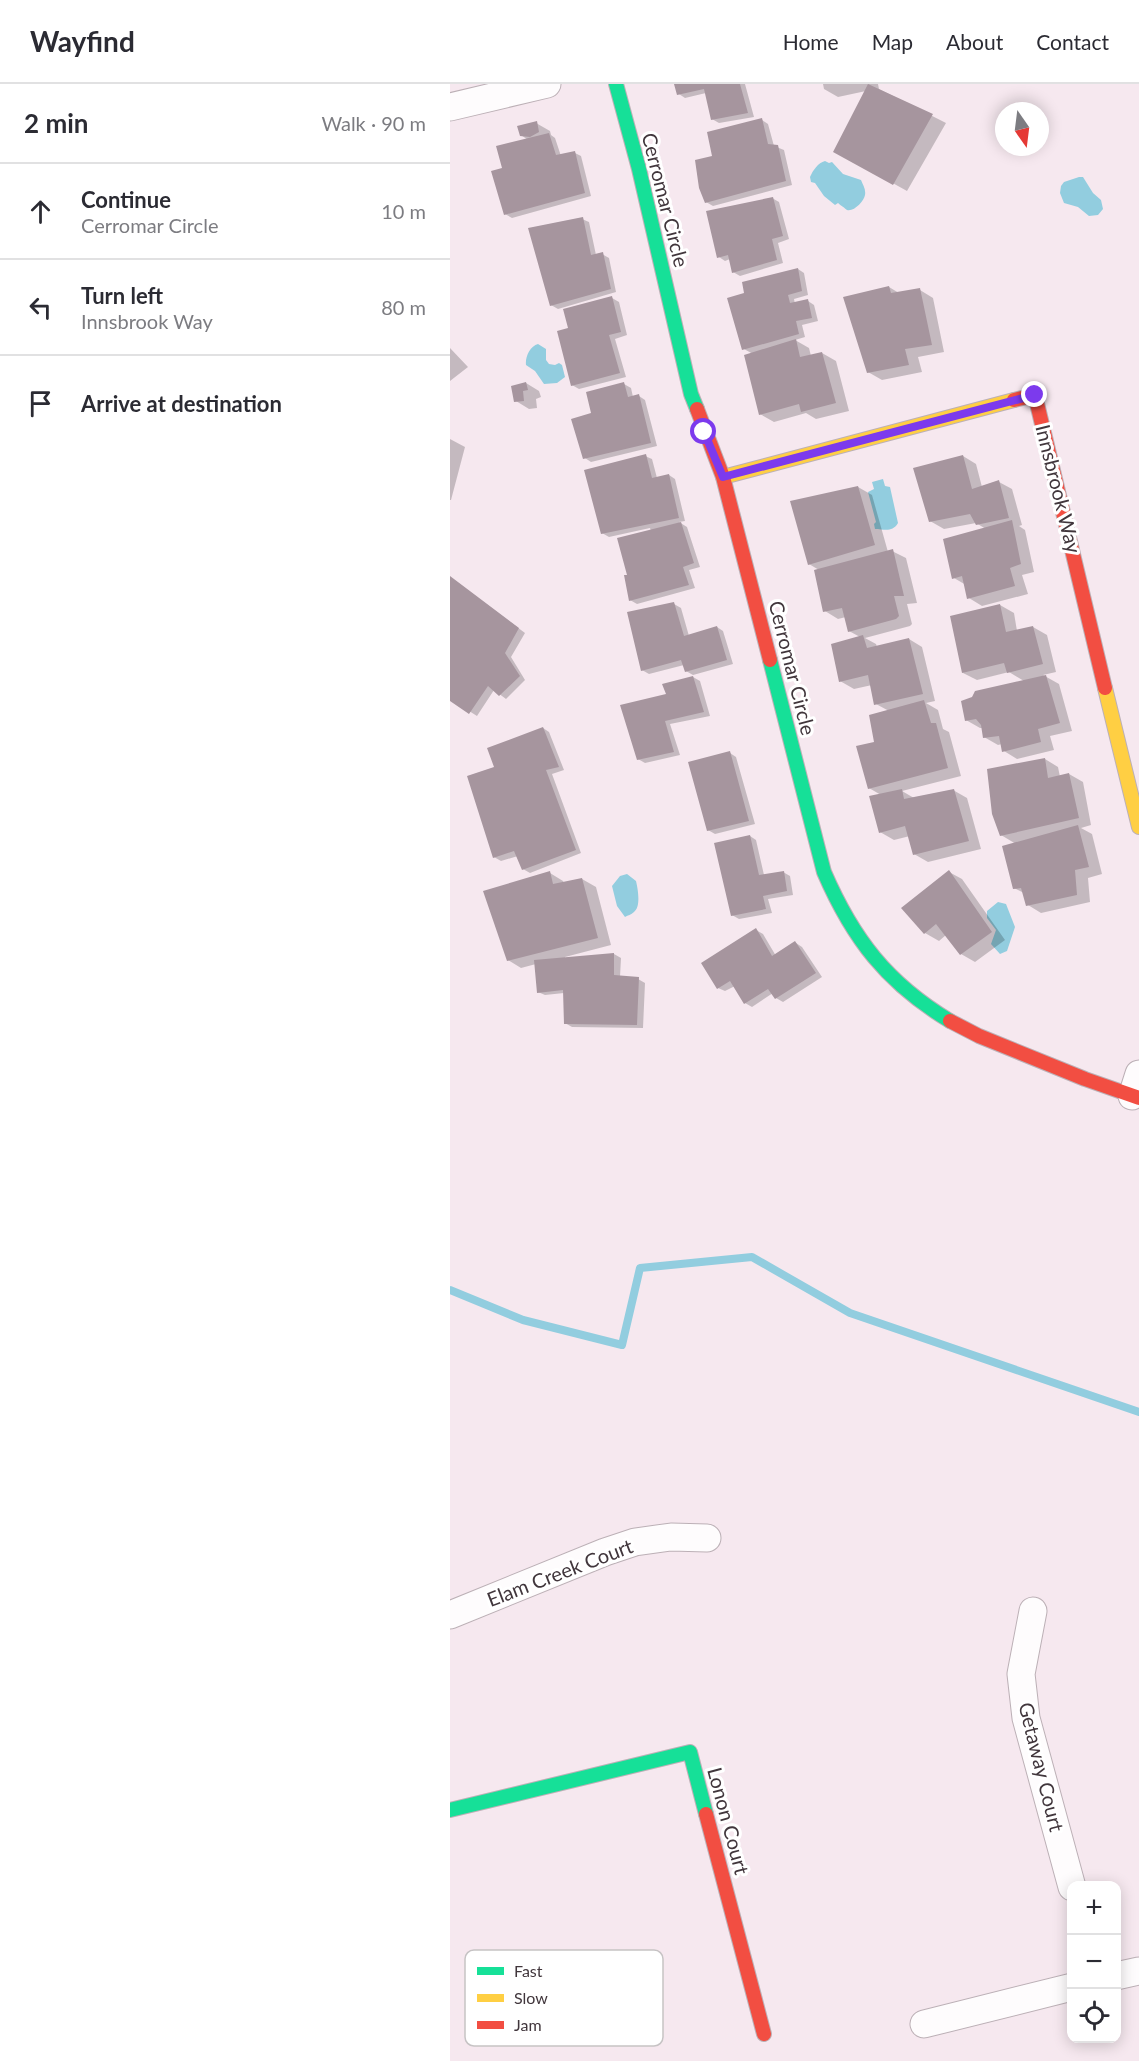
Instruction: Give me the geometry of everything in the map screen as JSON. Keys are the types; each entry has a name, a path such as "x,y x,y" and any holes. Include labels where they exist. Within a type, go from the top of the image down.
{"street":[{"path":"450,108 547,84"},
{"name":"Cerromar Circle","path":"616,84 639,169 691,394 723,477 824,872 837,905 861,945 884,972 911,996 949,1021 1088,1080 1137,1089"},
{"name":"Innsbrook Way","path":"723,477 1035,395 1139,827"},
{"name":"Elam Creek Court","path":"450,1615 604,1552 635,1542 671,1537 708,1538"},
{"name":"Getaway Court","path":"1033,1611 1021,1674 1026,1718 1069,1881"},
{"name":"Lonon Court","path":"450,1810 690,1752 764,2034"},
{"path":"1121,1975 1139,1971"},
{"path":"924,2024 1067,1989"}],"water":[{"path":"825,161 832,162 843,174 861,180 865,195 856,208 847,210 838,203 835,205 824,196 815,183 811,182 810,177 814,169"},
{"path":"1083,177 1093,193 1101,200 1103,209 1098,215 1089,216 1078,207 1064,203 1060,193 1061,186 1064,182"},
{"path":"538,344 546,349 546,360 549,364 562,365 565,377 557,383 544,384 535,371 526,365 529,352"},
{"path":"883,479 885,486 890,487 898,523 888,530 875,529 876,522 868,492 874,489 872,482"},
{"path":"627,874 636,881 638,902 636,910 625,917 617,906 612,886 620,876"},
{"path":"998,902 1006,904 1015,927 1007,951 1000,954 991,944 996,930 987,918 987,911"}],"building":[{"path":"674,84 740,84 748,113 711,120 704,89 677,95"},
{"path":"868,84 933,114 893,185 833,152"},
{"path":"762,118 768,144 778,145 786,181 705,203 699,188 695,160 712,156 707,132"},
{"path":"537,121 539,132 530,137 520,136 517,126"},
{"path":"549,133 556,155 575,151 585,193 504,215 491,171 502,168 496,146"},
{"path":"773,197 783,236 772,239 777,260 732,273 728,255 717,258 706,211"},
{"path":"583,217 591,255 603,252 611,289 550,306 528,228"},
{"path":"798,268 802,291 788,295 790,303 808,299 812,318 796,321 799,334 742,350 727,298 744,293 742,282"},
{"path":"889,286 891,293 920,288 932,345 905,349 909,365 867,373 843,297"},
{"path":"612,296 621,332 609,335 620,373 571,386 557,331 568,328 563,309"},
{"path":"796,339 800,357 822,352 836,403 801,412 799,404 759,415 744,355"},
{"path":"526,382 528,390 523,391 524,401 514,402 511,386"},
{"path":"624,382 628,397 639,394 651,443 583,459 571,419 591,413 586,392"},
{"path":"646,454 652,478 669,474 679,518 601,534 584,470"},
{"path":"963,455 972,489 999,480 1009,518 976,525 970,514 929,522 913,468"},
{"path":"858,486 875,545 808,565 790,501"},
{"path":"1012,520 1021,564 1010,568 1015,586 967,599 962,576 952,579 943,539"},
{"path":"681,522 694,563 683,567 689,585 629,601 624,575 627,575 617,538"},
{"path":"893,549 904,596 894,596 899,616 896,619 848,632 842,608 823,612 814,570"},
{"path":"450,576 519,628 505,653 520,676 499,696 488,686 469,714 450,701"},
{"path":"674,602 684,636 717,626 727,660 685,672 681,660 641,671 627,612"},
{"path":"1000,604 1006,632 1033,626 1043,664 1007,673 1004,663 962,673 950,616"},
{"path":"863,635 867,648 909,638 923,694 874,705 868,675 839,682 831,644"},
{"path":"1046,675 1060,723 1038,729 1041,742 1002,752 999,736 983,738 981,725 976,719 965,721 961,701 972,697 975,691"},
{"path":"693,676 704,712 665,721 674,752 637,760 620,705 666,694 662,684"},
{"path":"924,700 931,723 936,723 948,768 868,789 856,746 874,742 869,715"},
{"path":"543,727 559,767 546,770 576,850 522,870 514,851 493,858 467,776 494,767 487,748"},
{"path":"730,751 749,821 707,831 688,762"},
{"path":"1045,758 1048,778 1069,773 1079,818 1000,836 992,814 987,769"},
{"path":"902,789 904,799 954,789 969,841 913,855 905,826 879,833 869,796"},
{"path":"1078,825 1089,867 1075,870 1077,895 1026,906 1021,888 1013,889 1002,846"},
{"path":"750,835 759,875 784,871 787,891 763,896 766,909 731,916 714,843"},
{"path":"949,870 992,932 960,955 936,924 924,934 901,908"},
{"path":"550,871 553,884 582,878 598,938 507,961 483,891"},
{"path":"756,928 772,956 795,941 816,973 775,999 768,989 744,1004 730,981 717,989 701,963"},
{"path":"614,953 614,975 639,977 637,1025 564,1024 563,990 537,993 534,960"}],"waterway":[{"path":"450,1290 523,1320 622,1345 640,1268 752,1257 850,1313 1139,1412"}],"traffic: fast":[{"path":"616,84 639,169 691,394 697,409"},
{"path":"770,660 824,872 835,896 860,939 890,975 950,1021"},
{"path":"450,1810 690,1752 706,1814"}],"traffic: slow":[{"path":"723,477 1014,400"},
{"path":"1105,688 1139,827"}],"traffic: jam":[{"path":"1014,400 1035,395 1105,688"},
{"path":"697,409 723,477 770,660"},
{"path":"950,1021 979,1036 1139,1098"},
{"path":"706,1814 764,2034"}],"route":[{"path":"704,432 721,467 723,477 1035,395"}]}
